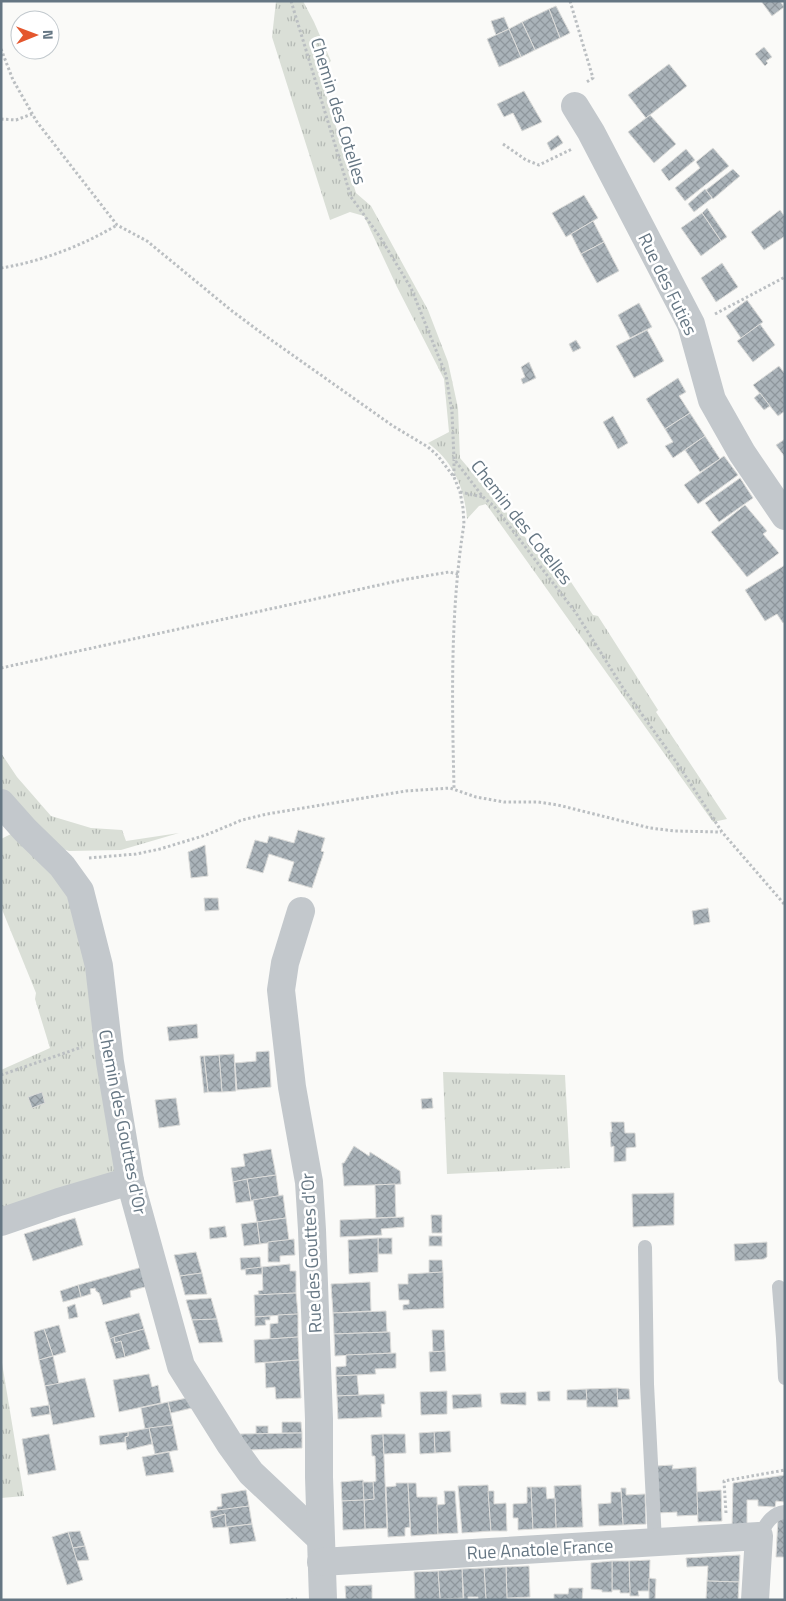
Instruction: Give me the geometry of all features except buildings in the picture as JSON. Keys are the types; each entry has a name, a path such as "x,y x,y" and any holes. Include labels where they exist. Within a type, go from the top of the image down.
{"street":[{"name":"Rue des Futies","path":"578,96 591,132 691,324 712,400 742,453 785,516"},
{"name":"Chemin des Gouttes d'Or","path":"1,803 25,830 62,866 80,891 99,966 106,1039 130,1181 182,1366 230,1444 251,1473 321,1550"},
{"name":"Rue des Gouttes d'Or","path":"301,911 285,964 281,990 292,1087 310,1192 319,1419 323,1600"},
{"path":"1,1222 130,1181"},
{"name":"Rue Anatole France","path":"321,1550 655,1542 759,1536"},
{"path":"755,1600 759,1536"}],"lane":[{"path":"645,1246 647,1384 655,1542"},
{"path":"779,1287 785,1378"},
{"path":"759,1536 771,1517 777,1513 785,1512"}],"path":[{"name":"Chemin des Cotelles","path":"290,1 351,197 380,237 411,288 446,375 452,412 454,459 483,497 494,506 576,613 624,688 679,766 722,832 785,905"},
{"path":"570,1 593,78 578,96"},
{"path":"1,49 13,80 32,114 117,225 147,241 232,311 306,366 393,426 428,447 438,456 454,477 460,492 464,524 453,624 451,679 454,788"},
{"path":"1,119 16,120 32,114"},
{"path":"504,144 526,160 540,165 570,150 591,132"},
{"path":"1,268 69,249 96,238 117,225"},
{"path":"691,324 785,277"},
{"path":"454,459 454,477"},
{"path":"460,492 483,497"},
{"path":"1,668 402,580 449,572 458,574"},
{"path":"62,866 77,858 136,854 160,848 206,835 242,820 267,814 406,791 454,788 476,797 504,802 538,802 558,805 650,828 675,831 722,832"},
{"path":"1,1075 106,1039"},
{"path":"727,1538 724,1481 785,1470"}],"green space":[{"path":"276,1 303,1 331,61 319,71 356,193 371,206 428,310 448,362 458,408 460,458 506,512 553,574 567,576 593,615 598,616 658,710 656,712 727,819 713,822 486,504 479,506 467,519 464,497 456,476 444,458 428,443 449,432 444,379 397,287 364,216 350,212 330,220 272,37"},
{"path":"1,753 17,777 51,816 91,828 122,830 126,841 179,833 121,850 69,851 54,846 1,790"},
{"path":"13,833 67,891 92,978 123,1177 1,1214 1,1070 50,1048 35,999 36,993 1,907 1,839"},
{"path":"443,1072 565,1075 570,1168 447,1174"},
{"path":"1,1357 24,1496 1,1498"}]}
